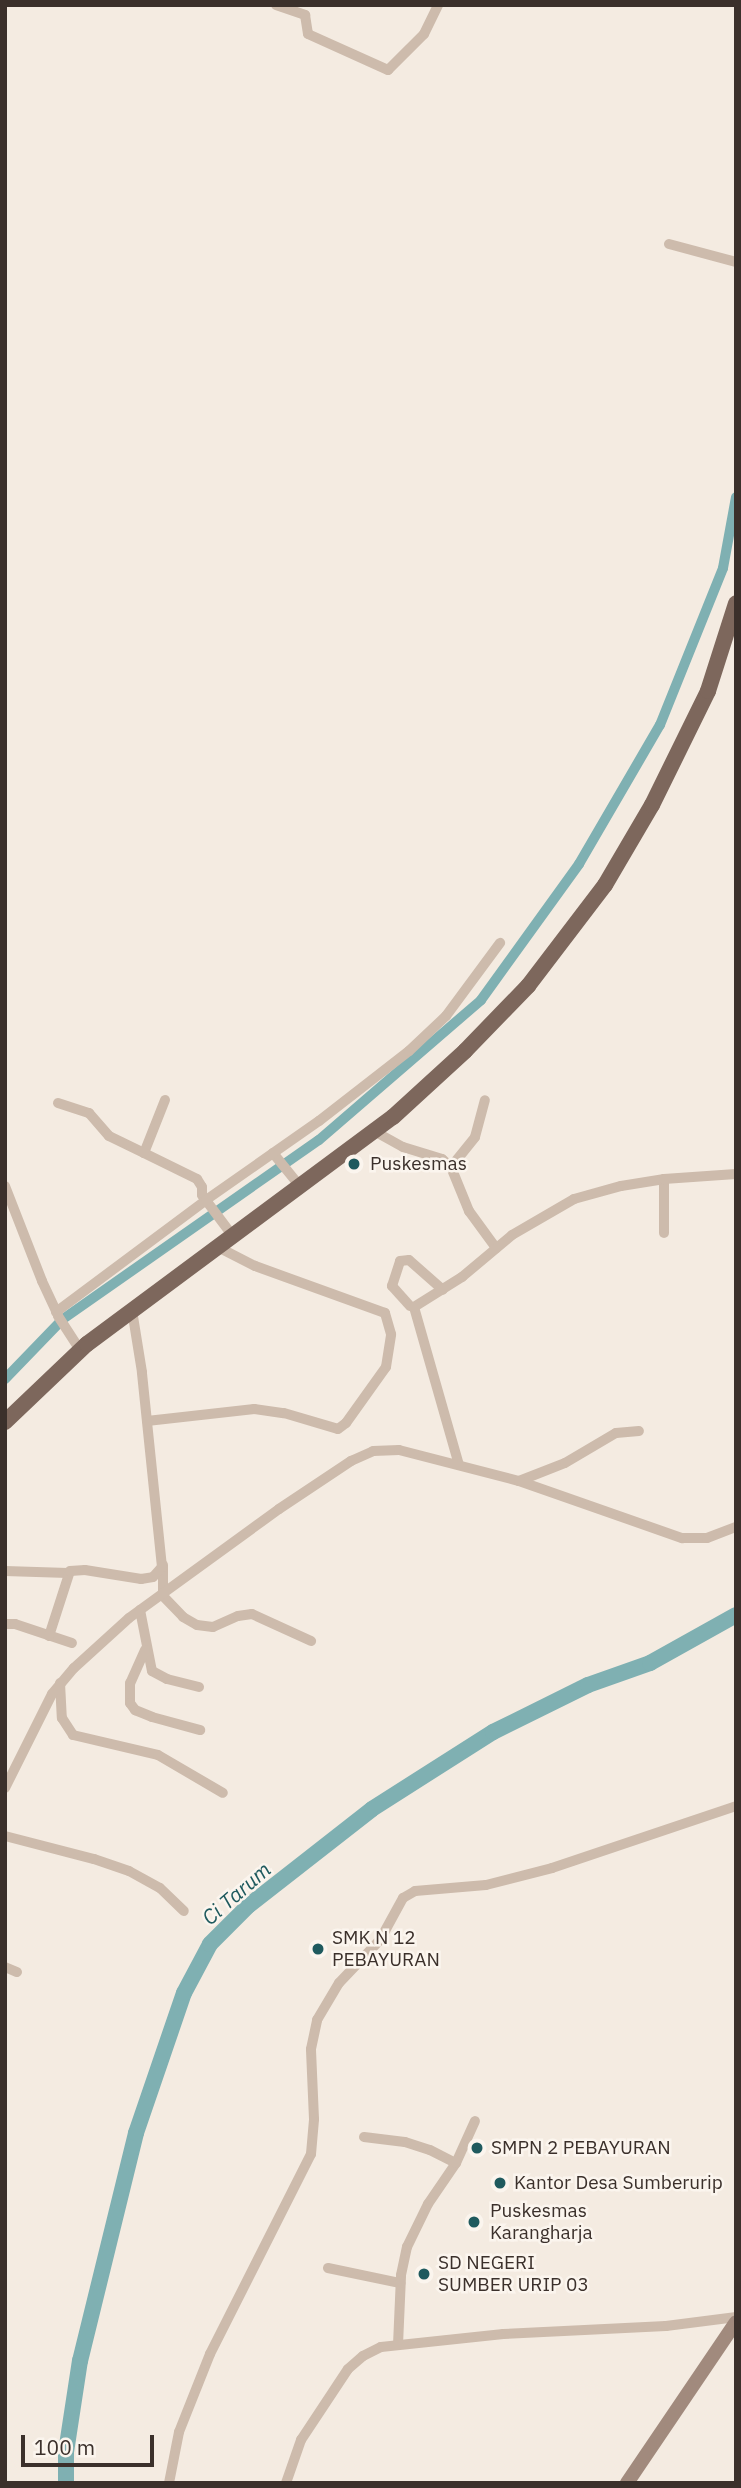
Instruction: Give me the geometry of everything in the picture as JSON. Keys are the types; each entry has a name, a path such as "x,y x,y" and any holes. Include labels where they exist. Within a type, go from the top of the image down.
{"main road":[{"path":"5,1422 76,1345 132,1310 296,1182 374,1131 440,1075 502,1014 558,950 605,885 652,805 708,691 736,603"},
{"path":"627,2483 736,2320"}],"street":[{"path":"276,5 306,17 305,30 308,34 388,71 424,34 438,5"},
{"path":"669,244 736,262"},
{"path":"57,1314 207,1202 275,1156 430,1032 446,1016 500,943"},
{"path":"144,1153 165,1100"},
{"path":"451,1167 475,1137 485,1100"},
{"path":"58,1103 89,1112 108,1136 197,1179 207,1202 229,1232"},
{"path":"374,1131 403,1147 442,1160 451,1167 469,1211 496,1248"},
{"path":"275,1156 296,1182"},
{"path":"387,1315 443,1290 496,1248 549,1211 573,1199 621,1186 664,1179 736,1174"},
{"path":"664,1179 664,1233"},
{"path":"5,1186 57,1314 76,1345"},
{"path":"147,1421 254,1409 284,1412 340,1429 386,1367 391,1334 387,1315 372,1306 256,1266 216,1246"},
{"path":"443,1290 409,1259 400,1261 392,1286 412,1306 459,1465"},
{"path":"132,1310 163,1563 162,1593 183,1618 197,1625 213,1627 238,1616 251,1614 311,1642"},
{"path":"519,1481 565,1463 616,1433 639,1431"},
{"path":"5,1788 38,1718 60,1684 139,1610 279,1509 362,1455 384,1449 399,1450 459,1465 519,1481 682,1538 707,1538 736,1527"},
{"path":"5,1571 68,1573 85,1570 141,1579 160,1573 163,1563"},
{"path":"49,1636 68,1573"},
{"path":"139,1610 148,1662 156,1675 199,1687"},
{"path":"5,1624 15,1624 72,1643"},
{"path":"145,1650 130,1683 130,1703 135,1710 152,1717 200,1730"},
{"path":"60,1684 62,1718 73,1735 158,1755 223,1793"},
{"path":"169,2483 179,2432 210,2354 311,2154 314,2119 311,2049 315,2025 339,1983 386,1932 403,1898 415,1891 486,1885 552,1868 736,1806"},
{"path":"5,1836 94,1858 129,1871 160,1888 184,1911"},
{"path":"5,1967 17,1972"},
{"path":"398,2345 400,2283 407,2247 428,2204 456,2163 475,2121"},
{"path":"365,2137 426,2148 456,2163"},
{"path":"328,2268 400,2283"},
{"path":"286,2483 300,2440 348,2369 363,2356 380,2347 503,2334 736,2320"}],"waterway":[{"path":"5,1379 63,1319 319,1140 481,1000 579,864 660,725 723,568 736,497"},
{"name":"Ci Tarum","path":"66,2483 66,2452 80,2361 136,2133 184,1993 210,1944 248,1906 372,1809 493,1732 588,1685 650,1663 736,1615"}],"place":[{"name":"Puskesmas","path":"354,1164"},
{"name":"SMK N 12 PEBAYURAN","path":"318,1949"},
{"name":"SMPN 2 PEBAYURAN","path":"477,2148"},
{"name":"Kantor Desa Sumberurip","path":"500,2183"},
{"name":"Puskesmas Karangharja","path":"474,2222"},
{"name":"SD NEGERI SUMBER URIP 03","path":"424,2274"}]}
